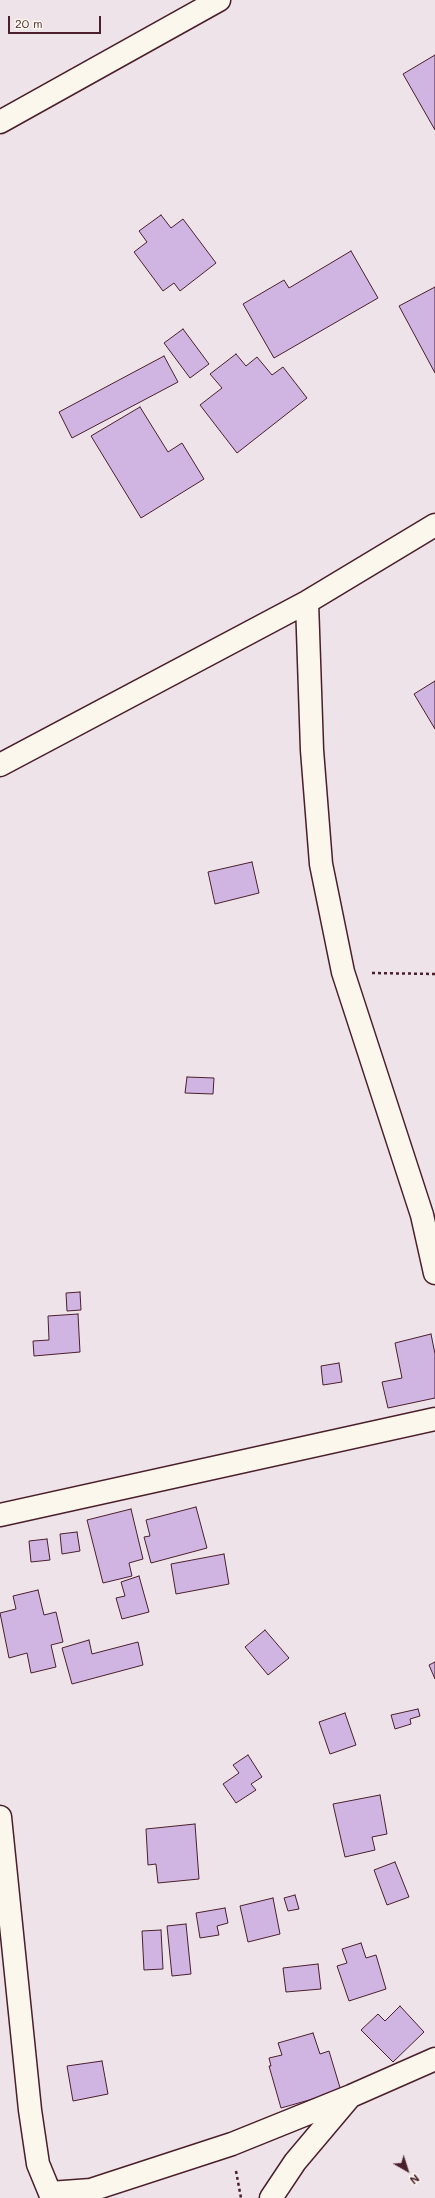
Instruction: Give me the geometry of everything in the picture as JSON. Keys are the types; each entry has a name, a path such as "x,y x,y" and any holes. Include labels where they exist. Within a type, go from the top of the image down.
{"street":[{"path":"0,122 219,0"},
{"path":"0,765 307,602 435,525"},
{"path":"307,602 312,750 321,864 343,972 422,1215 435,1273"},
{"path":"0,1515 435,1419"},
{"path":"0,1817 30,2110 38,2164 51,2196 91,2190 232,2144 351,2096 435,2059"},
{"path":"271,2198 295,2162 351,2096"}],"path":[{"path":"343,972 435,974"}],"building":[{"path":"435,55 435,130 403,74"},
{"path":"161,215 171,228 183,219 216,263 180,291 174,283 163,291 134,252 147,242 139,231"},
{"path":"351,251 378,298 274,358 243,304 284,280 289,288"},
{"path":"435,287 435,373 399,306"},
{"path":"183,329 209,364 190,378 164,343"},
{"path":"236,354 246,366 257,357 272,375 283,367 307,398 237,453 200,405 222,388 210,374"},
{"path":"164,356 178,382 72,438 59,412"},
{"path":"140,407 168,452 182,443 204,479 141,518 91,436"},
{"path":"435,681 435,729 414,694"},
{"path":"252,862 259,893 215,904 208,872"},
{"path":"187,1077 214,1078 213,1094 185,1093"},
{"path":"80,1292 81,1310 67,1311 66,1293"},
{"path":"78,1314 80,1352 34,1356 33,1341 49,1340 48,1316"},
{"path":"431,1334 435,1354 435,1398 388,1408 382,1382 402,1378 395,1343"},
{"path":"339,1363 342,1382 323,1385 321,1366"},
{"path":"196,1507 207,1548 151,1563 144,1537 150,1536 146,1520"},
{"path":"131,1509 143,1559 129,1563 132,1576 103,1583 87,1520"},
{"path":"77,1532 80,1551 62,1554 60,1534"},
{"path":"47,1539 50,1560 31,1562 29,1541"},
{"path":"224,1554 229,1584 176,1594 171,1564"},
{"path":"139,1576 149,1612 122,1619 116,1598 125,1596 121,1582"},
{"path":"38,1590 44,1615 56,1612 63,1642 51,1645 56,1667 31,1673 27,1653 9,1658 0,1613 16,1609 13,1596"},
{"path":"265,1630 289,1658 268,1675 245,1647"},
{"path":"89,1640 92,1654 138,1642 143,1665 72,1684 62,1648"},
{"path":"435,1662 435,1679 429,1665"},
{"path":"418,1709 420,1716 410,1719 411,1724 395,1729 391,1715"},
{"path":"345,1713 356,1745 330,1754 319,1722"},
{"path":"248,1755 262,1777 251,1784 256,1790 236,1803 223,1784 239,1773 233,1765"},
{"path":"380,1795 387,1834 372,1837 375,1850 345,1857 333,1804"},
{"path":"195,1824 199,1879 158,1883 156,1864 148,1865 146,1829"},
{"path":"395,1862 409,1897 387,1905 374,1870"},
{"path":"295,1895 299,1909 288,1911 284,1898"},
{"path":"273,1898 280,1934 248,1942 240,1906"},
{"path":"225,1908 228,1923 217,1926 219,1935 200,1938 196,1913"},
{"path":"186,1924 191,1974 172,1976 167,1926"},
{"path":"161,1930 163,1969 144,1970 142,1931"},
{"path":"361,1943 366,1958 376,1955 386,1989 349,2001 337,1966 347,1963 342,1949"},
{"path":"318,1964 321,1989 286,1992 283,1968"},
{"path":"400,2006 424,2032 393,2062 361,2030 378,2014 385,2021"},
{"path":"313,2033 320,2054 329,2051 341,2091 281,2108 269,2066 271,2066 269,2058 282,2055 278,2043"},
{"path":"102,2061 108,2094 73,2101 67,2066"}]}
